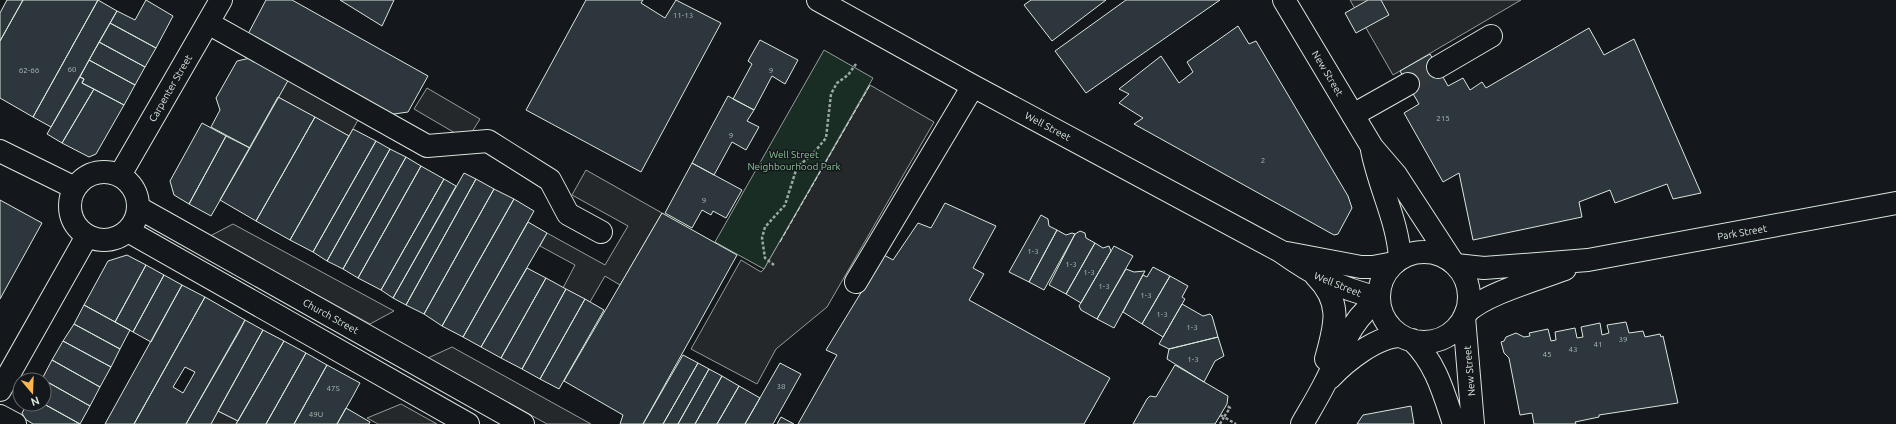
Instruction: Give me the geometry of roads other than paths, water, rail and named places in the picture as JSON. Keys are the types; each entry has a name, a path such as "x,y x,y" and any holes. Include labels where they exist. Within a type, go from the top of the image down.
{"street":[{"name":"Carpenter Street","path":"120,175 221,0"},
{"name":"Well Street","path":"818,0 1280,251 1316,276 1379,300"},
{"name":"New Street","path":"1284,0 1372,147 1396,175 1454,263"},
{"path":"208,23 427,146 488,141 550,180 568,214 601,232"},
{"path":"1438,67 1491,36"},
{"path":"1353,115 1408,84"},
{"path":"856,282 974,86"},
{"name":"New Street","path":"1372,147 1379,180 1398,232 1397,261"},
{"path":"0,151 75,188"},
{"path":"110,172 120,175 134,188 139,208 135,220 128,231 119,237 108,240 97,240 87,236 78,229 72,220 70,209 70,198 75,188 90,174 110,172"},
{"name":"Park Street","path":"1454,263 1484,268 1588,260 1896,203"},
{"name":"Church Street","path":"139,208 523,424"},
{"path":"128,231 468,424"},
{"path":"0,390 87,236"},
{"name":"Well Street","path":"1280,251 1362,267 1373,267 1397,261"},
{"path":"1320,392 1338,370 1370,346 1384,339 1407,338 1430,342 1446,336 1454,331 1465,315 1469,296 1468,288 1464,275 1454,263 1435,253 1417,252 1397,261 1381,283 1379,300 1384,318 1394,331 1407,338 1430,363 1454,424"},
{"name":"Park Street","path":"1465,315 1475,306 1492,297 1588,260"},
{"path":"1316,276 1330,295 1335,308 1335,318 1320,392"},
{"path":"1302,424 1351,330 1366,310 1379,300"},
{"name":"New Street","path":"1465,315 1473,424"},
{"path":"0,416 15,424"}],"tunnel":[{"path":"1408,84 1438,67"}],"park label":[{"name":"Well Street Neighbourhood Park","path":"794,160"}]}
